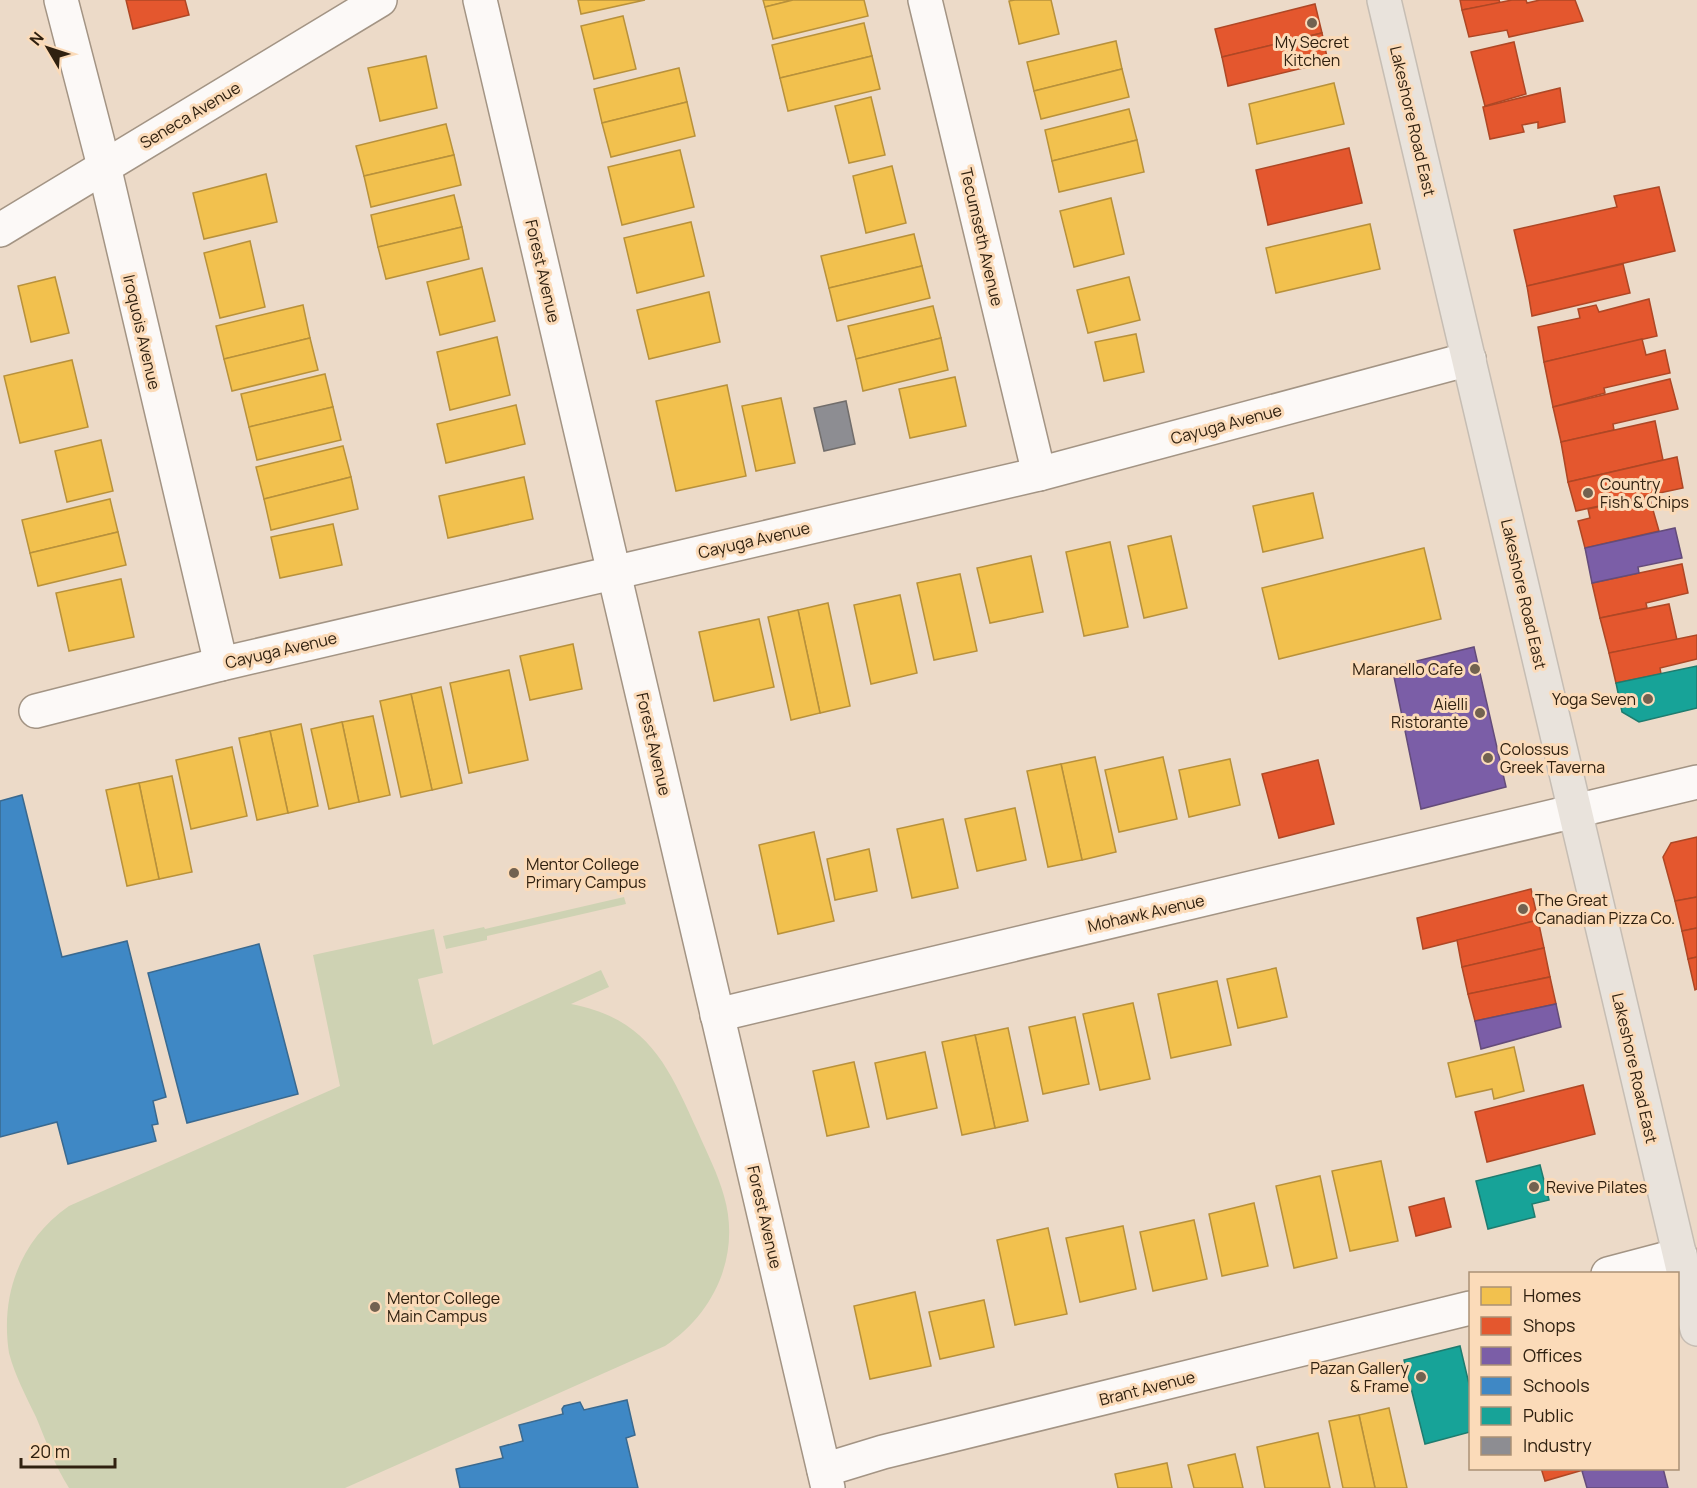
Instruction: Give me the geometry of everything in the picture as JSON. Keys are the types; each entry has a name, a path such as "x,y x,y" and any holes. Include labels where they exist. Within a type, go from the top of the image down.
{"main road":[{"name":"Lakeshore Road East","path":"1384,0 1697,1329"}],"street":[{"name":"Iroquois Avenue","path":"61,0 104,166 221,664"},
{"name":"Seneca Avenue","path":"0,230 380,0"},
{"name":"Forest Avenue","path":"480,0 826,1479"},
{"name":"Tecumseth Avenue","path":"925,0 1039,474"},
{"name":"Cayuga Avenue","path":"36,711 221,664 1039,474 1469,359"},
{"name":"Mohawk Avenue","path":"717,1015 1697,782"},
{"path":"1616,1272 1680,1255"},
{"name":"Brant Avenue","path":"826,1479 883,1452 1469,1308"}],"green space":[{"path":"624,897 626,904 487,936 487,940 446,949 443,936 484,927 485,929"},
{"name":"Mentor College Main Campus","path":"434,929 443,973 418,979 433,1045 601,970 609,987 571,1004 598,1011 620,1021 653,1049 665,1066 687,1108 722,1188 728,1218 729,1239 720,1280 710,1299 698,1317 665,1346 345,1488 69,1488 51,1453 9,1353 7,1331 11,1290 26,1252 52,1220 69,1206 340,1086 313,955"}],"building: Homes":[{"path":"578,0 645,0 581,14"},
{"path":"763,0 793,0 765,7"},
{"path":"793,0 864,0 868,16 773,39 765,7"},
{"path":"1051,0 1059,34 1019,44 1009,1"},
{"path":"623,16 636,69 594,79 581,26"},
{"path":"864,23 872,56 780,78 772,45"},
{"path":"1116,41 1122,69 1034,91 1027,62"},
{"path":"426,56 437,108 380,121 368,68"},
{"path":"872,56 880,89 788,111 780,78"},
{"path":"679,68 687,102 602,123 594,89"},
{"path":"1122,69 1129,97 1041,119 1034,91"},
{"path":"1334,83 1344,124 1257,144 1249,104"},
{"path":"871,97 885,155 849,163 835,106"},
{"path":"687,102 695,136 611,157 602,123"},
{"path":"1129,109 1137,140 1052,161 1045,130"},
{"path":"446,124 454,155 364,176 356,146"},
{"path":"1137,140 1144,172 1059,192 1052,161"},
{"path":"680,150 694,207 622,225 608,167"},
{"path":"454,155 461,185 371,207 364,176"},
{"path":"892,166 906,223 866,233 853,176"},
{"path":"266,174 277,222 204,239 193,193"},
{"path":"454,195 462,227 378,247 371,215"},
{"path":"1111,198 1124,254 1074,267 1060,211"},
{"path":"691,222 704,276 637,293 624,238"},
{"path":"1370,224 1380,269 1276,293 1266,248"},
{"path":"462,227 469,259 386,279 378,247"},
{"path":"914,234 922,266 829,288 821,256"},
{"path":"250,241 265,307 220,318 204,253"},
{"path":"922,266 930,298 837,321 829,288"},
{"path":"482,268 495,321 440,335 427,282"},
{"path":"55,277 69,333 31,342 18,286"},
{"path":"1129,277 1140,320 1088,333 1077,290"},
{"path":"709,292 720,342 649,359 637,310"},
{"path":"303,305 310,338 224,359 216,326"},
{"path":"933,306 941,338 856,359 848,326"},
{"path":"1136,334 1144,372 1104,381 1095,342"},
{"path":"497,337 510,395 450,410 437,352"},
{"path":"310,338 318,370 232,391 224,359"},
{"path":"941,338 948,370 863,391 856,359"},
{"path":"72,360 88,427 20,443 4,376"},
{"path":"325,374 333,407 249,427 241,394"},
{"path":"955,377 966,426 910,438 899,389"},
{"path":"727,385 746,476 676,491 656,401"},
{"path":"781,398 795,463 756,471 742,406"},
{"path":"516,405 525,444 446,463 437,424"},
{"path":"333,407 341,440 257,460 249,427"},
{"path":"101,440 113,491 67,502 55,451"},
{"path":"343,446 351,477 264,499 256,467"},
{"path":"351,477 358,509 271,530 264,499"},
{"path":"524,477 533,519 448,538 439,496"},
{"path":"1313,493 1323,538 1263,552 1253,506"},
{"path":"110,499 118,532 30,553 22,520"},
{"path":"333,524 342,565 280,578 271,537"},
{"path":"118,532 126,565 38,586 30,553"},
{"path":"1171,536 1187,608 1144,618 1128,546"},
{"path":"1110,542 1128,627 1084,636 1066,552"},
{"path":"1424,548 1441,619 1279,659 1262,588"},
{"path":"1031,556 1043,612 990,623 977,568"},
{"path":"960,574 977,651 934,660 917,583"},
{"path":"121,579 134,637 69,651 56,593"},
{"path":"900,595 917,673 871,684 854,605"},
{"path":"828,603 850,706 820,713 798,610"},
{"path":"798,610 820,713 791,720 768,617"},
{"path":"759,619 774,687 714,701 699,632"},
{"path":"573,644 582,689 530,700 520,656"},
{"path":"509,670 528,760 469,773 450,683"},
{"path":"441,687 462,783 432,790 411,694"},
{"path":"411,694 432,790 401,797 380,701"},
{"path":"373,716 390,795 359,802 342,722"},
{"path":"342,722 359,802 329,809 311,729"},
{"path":"301,724 318,806 288,813 270,731"},
{"path":"270,731 288,813 257,820 239,738"},
{"path":"232,747 247,816 191,829 176,760"},
{"path":"1095,757 1116,852 1082,860 1061,764"},
{"path":"1163,757 1177,819 1119,832 1105,770"},
{"path":"1230,759 1240,805 1189,817 1179,770"},
{"path":"1061,764 1082,860 1048,867 1027,771"},
{"path":"172,776 192,872 159,879 139,783"},
{"path":"139,783 159,879 127,886 106,790"},
{"path":"1015,808 1026,860 977,871 965,819"},
{"path":"943,819 958,888 912,898 897,829"},
{"path":"814,832 834,921 778,934 759,845"},
{"path":"869,849 877,891 835,900 827,859"},
{"path":"1276,968 1287,1017 1238,1028 1227,979"},
{"path":"1217,981 1231,1045 1171,1058 1158,994"},
{"path":"1133,1003 1150,1079 1100,1090 1083,1014"},
{"path":"1075,1017 1089,1084 1043,1094 1029,1027"},
{"path":"1008,1028 1028,1121 995,1128 975,1035"},
{"path":"975,1035 995,1128 962,1135 942,1042"},
{"path":"1514,1047 1524,1091 1494,1099 1492,1089 1456,1097 1448,1063"},
{"path":"925,1052 937,1108 887,1119 875,1063"},
{"path":"854,1062 869,1127 827,1136 813,1071"},
{"path":"1381,1161 1398,1241 1350,1251 1332,1171"},
{"path":"1320,1176 1337,1258 1294,1268 1276,1186"},
{"path":"1254,1203 1268,1266 1222,1276 1209,1214"},
{"path":"1194,1220 1207,1279 1153,1291 1140,1232"},
{"path":"1123,1226 1136,1289 1080,1302 1066,1238"},
{"path":"1048,1228 1067,1314 1015,1325 997,1240"},
{"path":"915,1292 931,1366 870,1379 854,1306"},
{"path":"984,1300 994,1347 940,1359 929,1312"},
{"path":"1389,1408 1407,1488 1375,1488 1359,1415"},
{"path":"1359,1415 1375,1488 1343,1488 1329,1421"},
{"path":"1318,1433 1330,1488 1265,1488 1257,1447"},
{"path":"1235,1454 1243,1488 1194,1488 1188,1465"},
{"path":"1167,1463 1172,1488 1118,1488 1115,1474"}],"building: Shops":[{"path":"126,0 185,0 189,15 133,29"},
{"path":"1460,0 1499,0 1500,3 1462,10"},
{"path":"1512,0 1526,0 1527,3 1540,0 1575,0 1583,21 1509,37 1507,30 1469,37 1462,10"},
{"path":"1315,4 1322,33 1222,57 1215,29"},
{"path":"1322,33 1328,62 1228,86 1222,57"},
{"path":"1514,42 1526,94 1485,106 1471,52"},
{"path":"1560,88 1565,122 1538,128 1538,122 1522,125 1524,132 1490,139 1483,107"},
{"path":"1349,148 1362,203 1268,225 1256,170"},
{"path":"1659,187 1675,251 1527,286 1514,230 1617,207 1614,196"},
{"path":"1623,264 1630,293 1532,316 1527,286"},
{"path":"1649,299 1657,336 1544,362 1538,327 1580,318 1578,309 1596,305 1599,312"},
{"path":"1642,339 1646,355 1665,350 1670,373 1604,388 1605,393 1553,407 1544,362"},
{"path":"1670,379 1678,409 1613,424 1614,430 1561,442 1553,407"},
{"path":"1655,421 1663,460 1568,482 1561,442"},
{"path":"1677,457 1683,488 1576,511 1568,482"},
{"path":"1649,496 1659,531 1585,548 1578,521 1590,518 1588,509"},
{"path":"1682,564 1688,593 1646,603 1647,608 1600,618 1592,583"},
{"path":"1669,604 1677,640 1609,653 1600,618"},
{"path":"1697,635 1697,659 1660,668 1661,674 1616,683 1609,653"},
{"path":"1318,760 1334,824 1279,838 1262,774"},
{"path":"1697,837 1697,897 1675,901 1663,857 1671,843"},
{"path":"1531,889 1538,920 1423,949 1417,918"},
{"path":"1697,897 1697,928 1682,931 1675,901"},
{"path":"1538,920 1544,948 1462,967 1457,940"},
{"path":"1697,928 1697,957 1688,959 1682,931"},
{"path":"1544,948 1550,977 1468,994 1462,967"},
{"path":"1697,957 1697,989 1695,990 1688,959"},
{"path":"1550,977 1556,1004 1475,1021 1468,994"},
{"path":"1583,1085 1595,1134 1487,1162 1475,1112"},
{"path":"1444,1198 1451,1227 1416,1236 1409,1207"},
{"path":"1542,1470 1583,1470 1545,1481"}],"building: Offices":[{"path":"1675,528 1682,558 1638,567 1639,573 1592,583 1585,548"},
{"path":"1474,647 1506,787 1421,809 1392,667"},
{"path":"1556,1004 1561,1027 1481,1049 1475,1021"},
{"path":"1664,1470 1668,1488 1587,1488 1582,1471"}],"building: Schools":[{"path":"22,795 62,957 127,941 166,1097 153,1101 158,1124 152,1125 156,1141 68,1164 57,1122 0,1137 0,801"},
{"path":"259,944 298,1094 187,1123 148,973"},
{"path":"627,1400 635,1435 626,1438 638,1488 460,1488 456,1469 503,1458 500,1447 523,1441 519,1425 563,1414 564,1406 580,1402 584,1410"}],"building: Public":[{"path":"1697,666 1697,708 1639,722 1622,712 1616,683"},
{"path":"1540,1165 1549,1200 1532,1204 1535,1217 1488,1229 1476,1181"},
{"path":"1460,1346 1469,1384 1469,1432 1425,1444 1404,1360"}],"building: Industry":[{"path":"846,401 855,444 824,451 814,408"}],"place":[{"name":"My Secret Kitchen","path":"1312,23"},
{"name":"Country Fish & Chips","path":"1588,493"},
{"name":"Maranello Cafe","path":"1475,669"},
{"name":"Yoga Seven","path":"1648,699"},
{"name":"Aielli Ristorante","path":"1480,713"},
{"name":"Colossus Greek Taverna","path":"1488,758"},
{"name":"Mentor College Primary Campus","path":"514,873"},
{"name":"The Great Canadian Pizza Co.","path":"1523,909"},
{"name":"Revive Pilates","path":"1534,1187"},
{"name":"Mentor College Main Campus","path":"375,1307"},
{"name":"Pazan Gallery & Frame","path":"1421,1377"}]}
